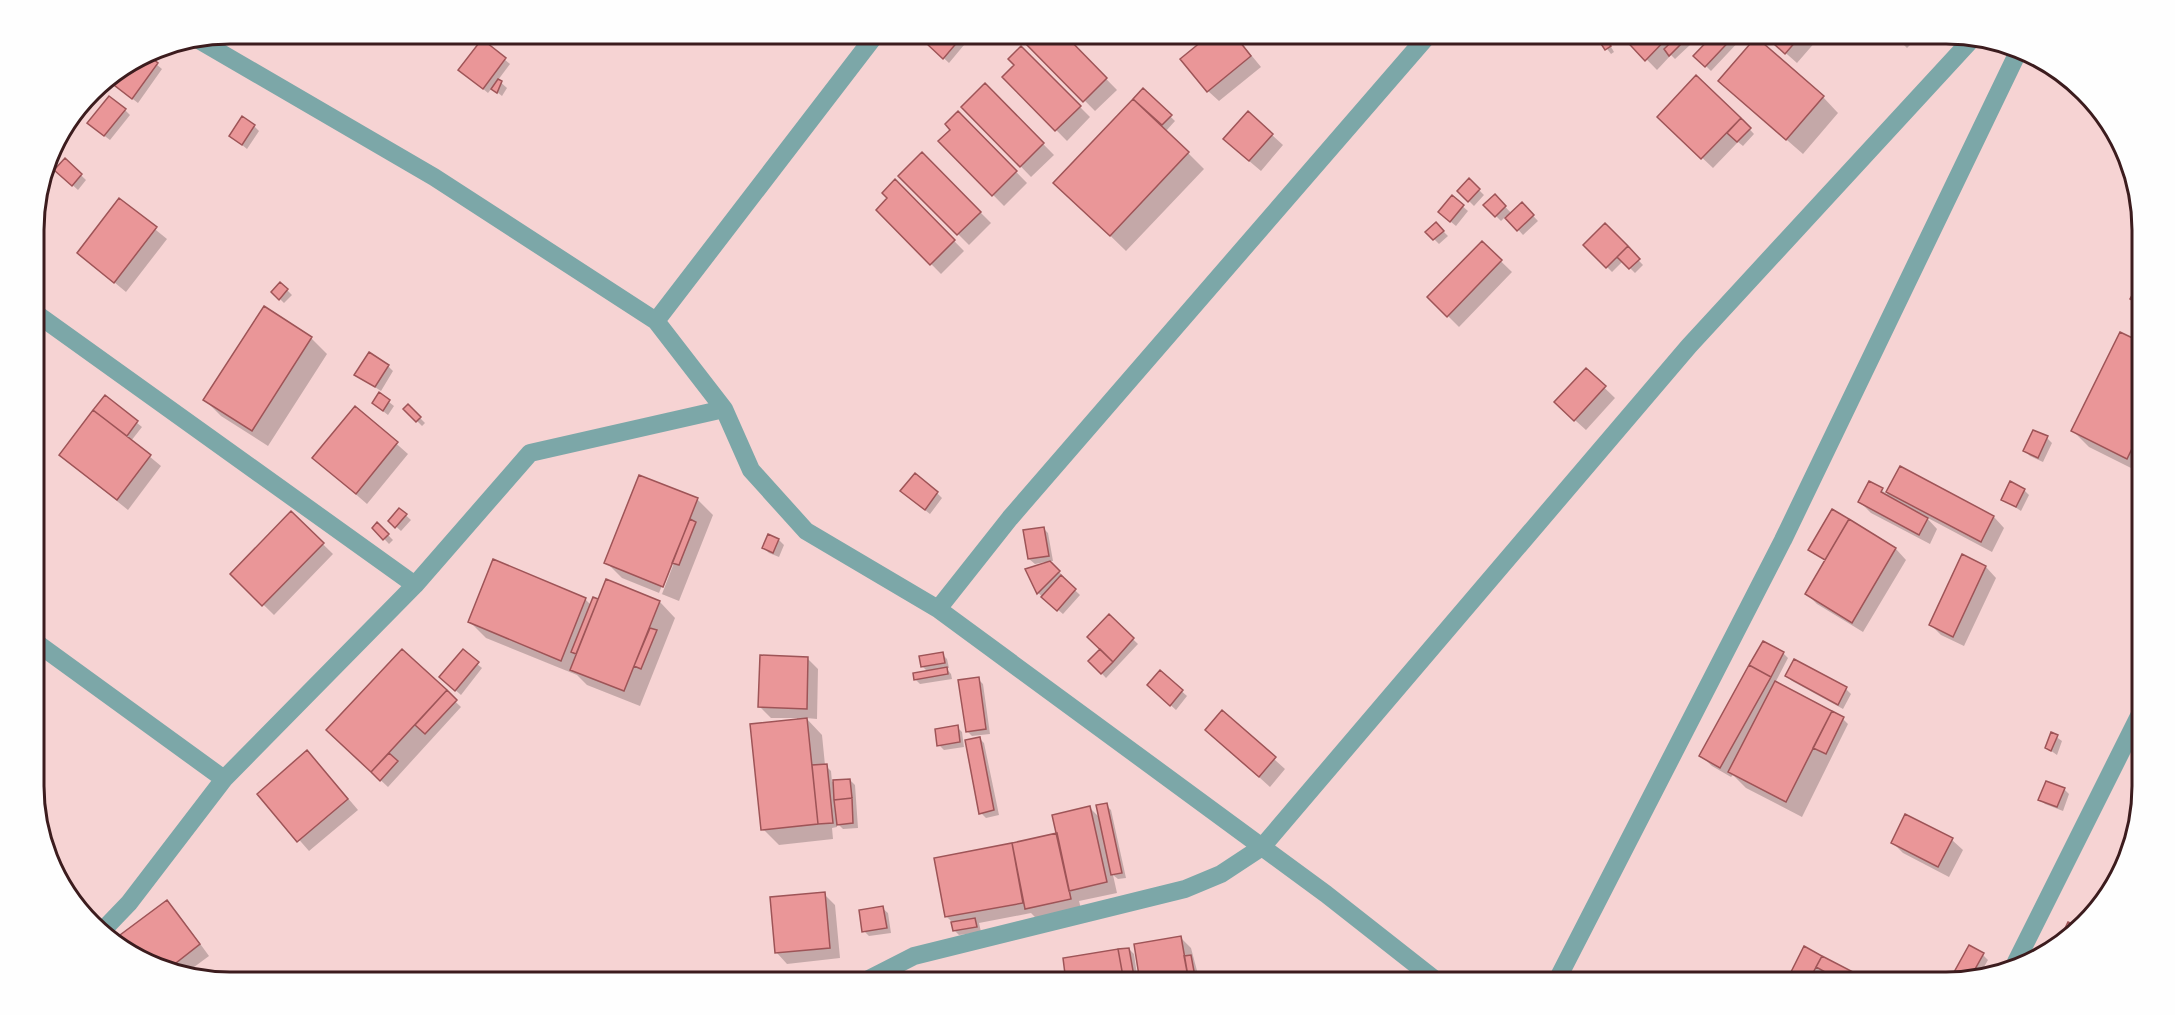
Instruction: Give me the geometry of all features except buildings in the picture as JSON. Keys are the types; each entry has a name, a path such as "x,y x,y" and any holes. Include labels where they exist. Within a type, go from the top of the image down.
{"street":[{"path":"656,321 869,44"},
{"path":"938,609 1010,518 1420,44"},
{"path":"207,45 434,177 656,321 724,409 752,470 806,531 938,609 1326,894 1424,971"},
{"path":"883,972 914,956 1185,888 1221,874 1262,847 1689,346 1967,45"},
{"path":"1562,971 1783,540 2016,57"},
{"path":"44,319 415,585"},
{"path":"107,925 129,903 224,779 415,585 530,453 724,409"},
{"path":"44,648 224,779"},
{"path":"2019,956 2132,730"}]}
